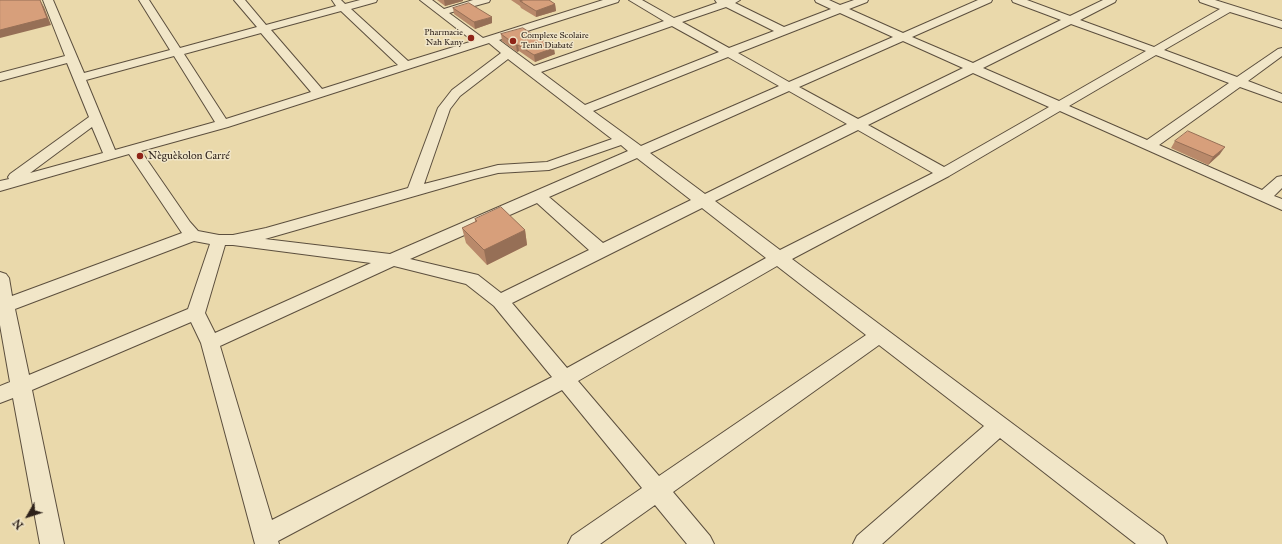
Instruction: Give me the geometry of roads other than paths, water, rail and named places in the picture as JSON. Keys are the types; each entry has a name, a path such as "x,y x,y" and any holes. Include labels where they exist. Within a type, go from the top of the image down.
{"street":[{"path":"48,0 110,154"},
{"path":"144,0 223,124"},
{"path":"239,0 319,94"},
{"path":"80,78 264,29 339,4 372,0"},
{"path":"425,0 485,41 508,53 1155,544"},
{"path":"441,12 485,0"},
{"path":"2,185 223,124 614,0"},
{"path":"634,0 944,173"},
{"path":"820,0 1282,205"},
{"path":"583,110 862,0"},
{"path":"210,343 392,260 987,0"},
{"path":"1016,0 1282,98"},
{"path":"500,301 1111,0"},
{"path":"1204,0 1226,4 1282,25"},
{"path":"531,71 673,22 726,1 783,32"},
{"path":"339,4 406,66"},
{"path":"196,313 210,343 265,540 565,379 778,258 944,173 1155,51 1226,4"},
{"path":"558,7 569,14"},
{"path":"1148,146 1282,51"},
{"path":"414,191 444,108 456,93 508,53"},
{"path":"0,77 72,58"},
{"path":"2,185 96,118"},
{"path":"226,240 267,233 414,191 498,169 549,166 622,140"},
{"path":"133,149 184,226 193,235"},
{"path":"1264,197 1282,180"},
{"path":"538,196 601,251"},
{"path":"3,306 193,235 392,260 472,280 500,301 702,544"},
{"path":"0,395 196,313 226,240"},
{"path":"0,278 3,306 21,386 52,544"},
{"path":"580,544 879,334"},
{"path":"865,544 999,426"}],"place":[{"name":"Pharmacie Nah Kany","path":"471,38"},
{"name":"Complexe Scolaire Tenin Diabaté","path":"513,41"},
{"name":"Nèguèkolon Carré","path":"140,156"}]}
